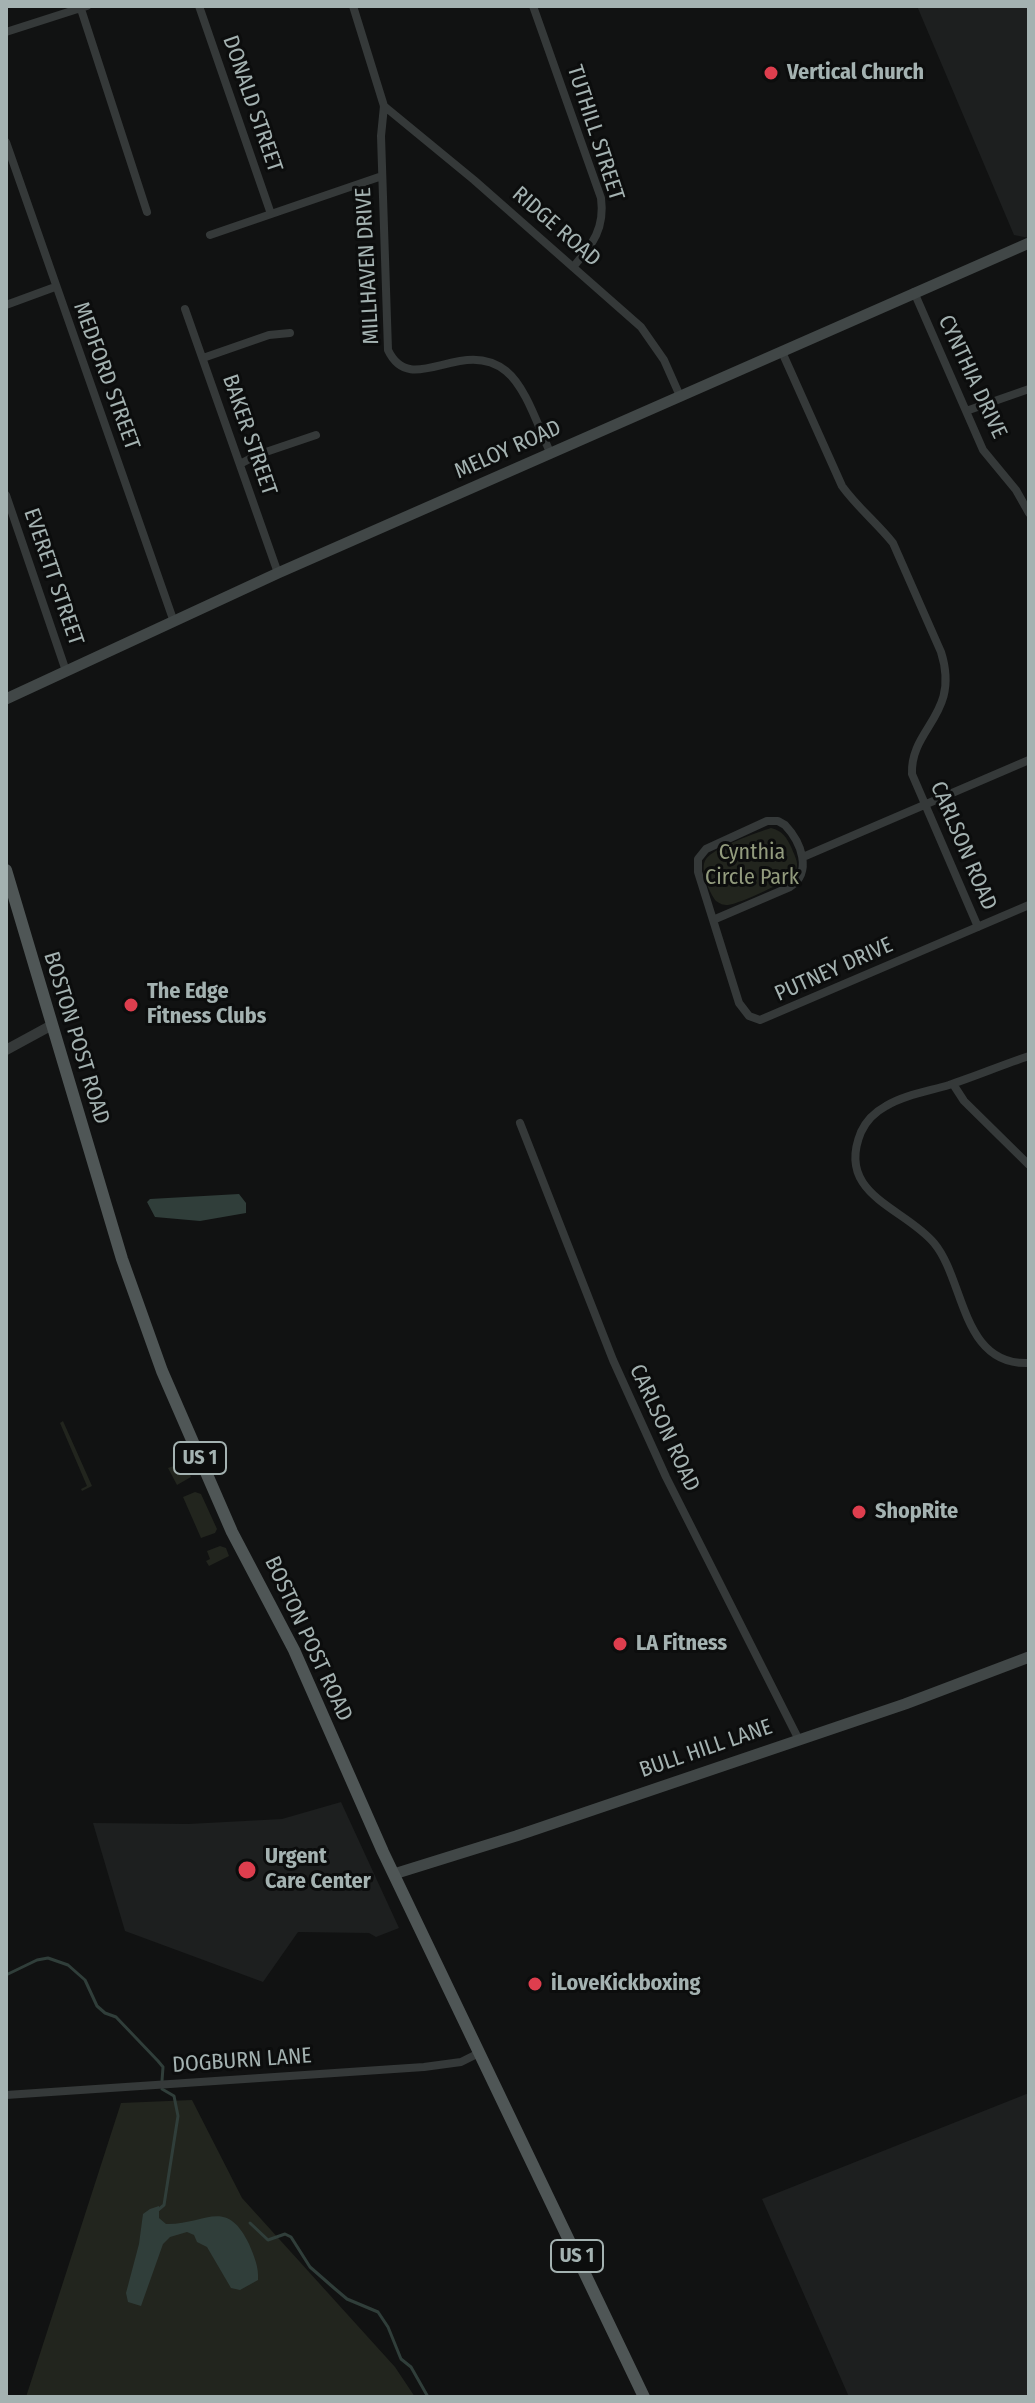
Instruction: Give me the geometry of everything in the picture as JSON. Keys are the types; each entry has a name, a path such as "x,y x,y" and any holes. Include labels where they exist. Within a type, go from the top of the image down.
{"main road":[{"name":"MELOY ROAD","path":"6,699 278,573 1029,243"},
{"name":"BOSTON POST ROAD","path":"6,870 122,1259 162,1371 232,1532 294,1650 394,1874 644,2397"},
{"name":"BULL HILL LANE","path":"394,1874 516,1836 905,1704 1029,1657"}],"street":[{"name":"DONALD STREET","path":"199,6 271,214"},
{"name":"MILLHAVEN DRIVE","path":"353,6 384,106 381,136 386,344 390,356 399,365 411,370 468,358 486,360 504,370 519,386 551,454"},
{"name":"TUTHILL STREET","path":"533,6 601,198 602,223 597,237 574,266"},
{"path":"6,32 83,7 147,212"},
{"name":"RIDGE ROAD","path":"384,106 574,266 641,327 664,360 680,396"},
{"name":"MEDFORD STREET","path":"6,142 174,622"},
{"path":"210,235 382,176"},
{"path":"6,305 55,287"},
{"name":"CYNTHIA DRIVE","path":"914,292 983,450 1016,490 1029,513"},
{"name":"BAKER STREET","path":"185,309 278,573"},
{"path":"203,358 269,335 290,333"},
{"name":"CARLSON ROAD","path":"782,352 842,486 893,543 946,667 940,710 917,750 912,774 978,927"},
{"path":"966,411 1029,389"},
{"path":"240,464 316,435"},
{"name":"EVERETT STREET","path":"6,495 66,671"},
{"path":"803,857 1029,760"},
{"path":"774,821 790,830 803,857 802,873 793,885 713,920 697,866 706,849 760,824 774,821"},
{"name":"PUTNEY DRIVE","path":"713,920 739,1003 749,1016 760,1020 1029,905"},
{"path":"6,1050 52,1025"},
{"path":"1029,1056 889,1103 866,1122 856,1155 860,1175 869,1193 934,1242 981,1342 1008,1360 1029,1363"},
{"path":"953,1084 964,1101 1029,1165"},
{"name":"CARLSON ROAD","path":"520,1123 613,1360 666,1477 798,1738"},
{"name":"DOGBURN LANE","path":"6,2095 424,2067 461,2062 479,2053"}],"shaded area":[{"path":"917,6 1029,6 1029,238 1014,235"},
{"path":"239,1194 246,1203 246,1213 200,1221 155,1217 147,1202 150,1199"},
{"path":"341,1802 399,1928 376,1937 369,1933 298,1932 263,1982 125,1931 93,1823 188,1824 282,1819"},
{"path":"1029,2093 1029,2397 849,2397 762,2199"},
{"path":"159,2206 159,2218 166,2224 214,2216 232,2221 249,2244 257,2266 258,2280 240,2290 231,2288 207,2247 187,2232 170,2237 163,2244 141,2306 128,2302 126,2293 139,2244 143,2214"}],"green space":[{"name":"Cynthia Circle Park","path":"771,828 782,833 788,842 796,860 795,872 775,886 742,901 728,905 716,901 704,874 706,859 726,845"},
{"path":"63,1421 92,1486 82,1491 87,1486 60,1423"},
{"path":"185,1462 191,1477 177,1485 168,1468"},
{"path":"195,1492 201,1494 217,1529 215,1533 201,1538 183,1497"},
{"path":"220,1546 226,1548 229,1556 209,1566 207,1551"},
{"path":"192,2100 242,2198 395,2367 415,2397 26,2397 121,2103"}],"waterway":[{"path":"6,1975 48,1958 68,1965 85,1980 97,2006 116,2017 163,2067 162,2081"},
{"path":"158,2210 164,2205 178,2116 174,2096 162,2089"},
{"path":"250,2223 268,2240 285,2234 291,2237 310,2267 334,2288 347,2299 378,2312 401,2359 411,2367 428,2397"}],"place":[{"name":"Vertical Church","path":"771,73"},
{"name":"The Edge Fitness Clubs","path":"131,1005"},
{"name":"ShopRite","path":"859,1512"},
{"name":"LA Fitness","path":"620,1644"},
{"name":"Urgent Care Center","path":"247,1870"},
{"name":"iLoveKickboxing","path":"535,1984"}]}
